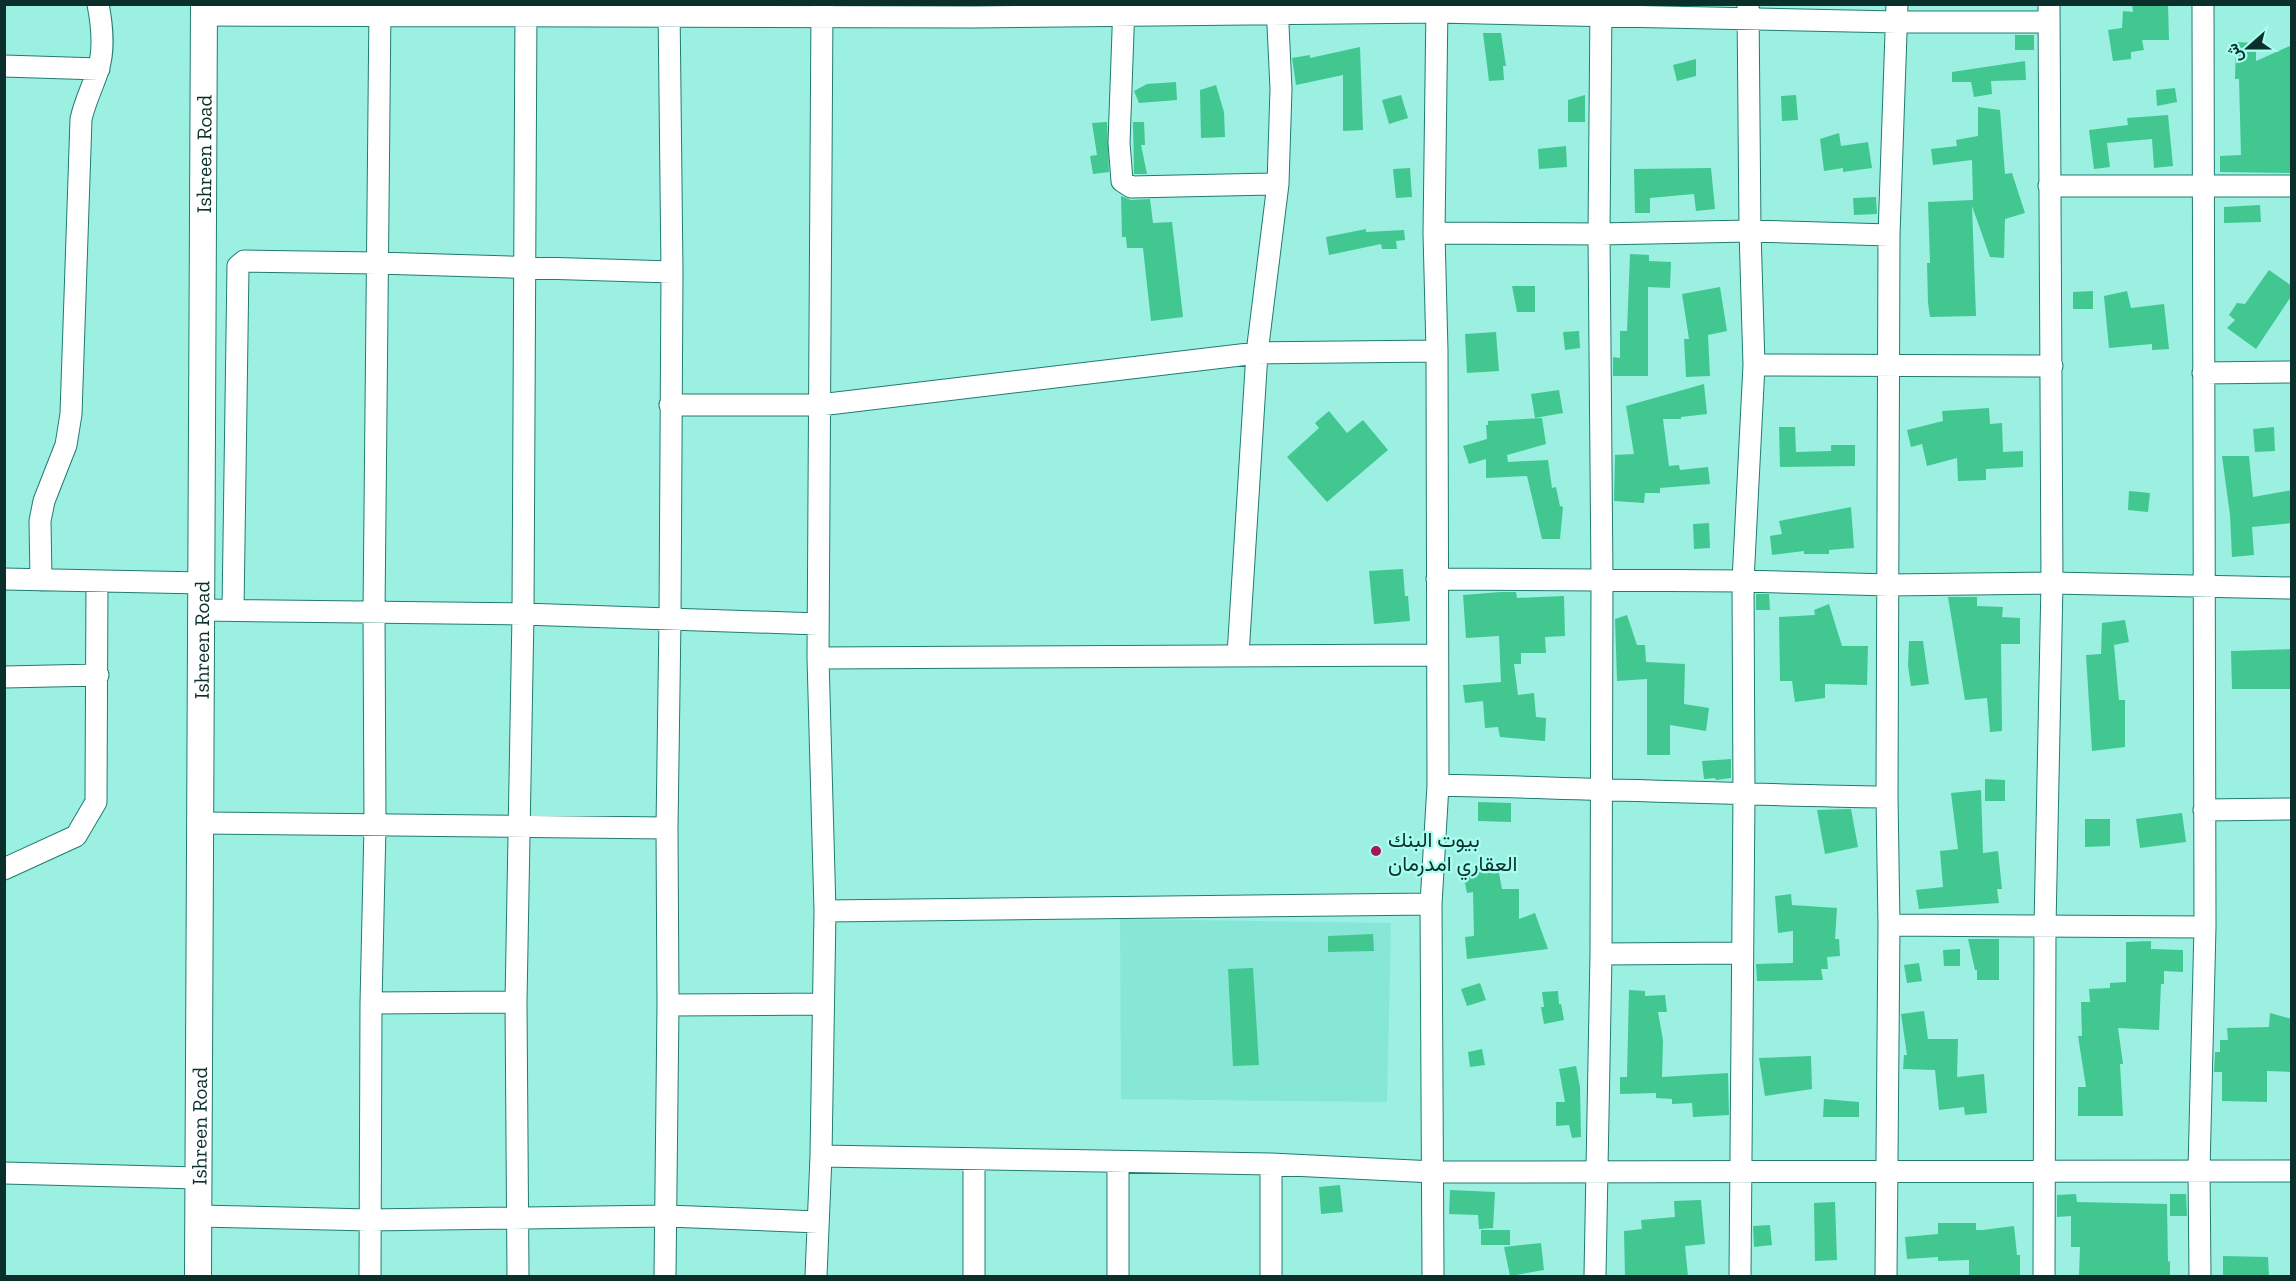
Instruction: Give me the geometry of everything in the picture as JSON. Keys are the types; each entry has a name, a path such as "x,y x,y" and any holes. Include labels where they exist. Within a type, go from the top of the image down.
{"street":[{"path":"41,580 40,521 44,501 66,445 71,414 81,119 90,88 99,69 102,26 98,4"},
{"path":"2200,1276 2199,1170 2205,927 2203,4"},
{"path":"1433,1276 1431,904 1438,785 1437,351 1434,233 1437,8"},
{"path":"204,10 973,11 1437,8 2049,14 2052,583 2045,926 2044,1276"},
{"path":"1238,655 1257,353 1278,184 1281,89 1277,9"},
{"name":"Ishreen Road","path":"198,1276 204,10"},
{"path":"1124,10 1119,142 1122,181 1131,187 1278,184"},
{"path":"1595,1276 1601,954 1602,579 1599,234 1601,10"},
{"path":"370,1276 370,1003 375,826 374,612 380,11"},
{"path":"518,1276 516,1002 524,614 526,11"},
{"path":"665,1276 668,1005 666,828 672,272 669,11"},
{"path":"816,1276 821,1156 825,911 818,658 822,11"},
{"path":"1740,1276 1744,795 1743,581 1754,365 1748,11"},
{"path":"1886,1276 1889,926 1887,797 1889,235 1897,13"},
{"path":"4,66 99,69"},
{"path":"2049,186 2292,186"},
{"path":"1434,233 1599,234 1750,231 1889,235"},
{"path":"233,610 238,266 244,261 672,272"},
{"path":"670,405 820,405 1257,353 1437,351"},
{"path":"1754,365 2052,366"},
{"path":"2203,373 2292,372"},
{"path":"4,579 202,583"},
{"path":"1437,579 1602,579 1889,585 2052,583 2292,588"},
{"path":"4,869 76,836 96,802 98,581"},
{"path":"202,610 524,614 819,624"},
{"path":"818,658 1437,655"},
{"path":"4,677 98,675"},
{"path":"1438,785 1600,788 1744,795 1887,797"},
{"path":"2204,810 2292,809"},
{"path":"200,823 666,828"},
{"path":"825,911 1431,904"},
{"path":"1889,926 2205,927"},
{"path":"1601,954 1742,953"},
{"path":"370,1003 516,1002"},
{"path":"668,1005 823,1004"},
{"path":"821,1156 1271,1164 1434,1172 2292,1171"},
{"path":"974,1159 974,1276"},
{"path":"1118,1162 1118,1276"},
{"path":"1271,1164 1271,1276"},
{"path":"4,1173 198,1178"},
{"path":"198,1216 369,1220 667,1216 818,1222"}],"shaded area":[{"path":"1120,919 1391,923 1387,1102 1121,1099"}],"building":[{"path":"2132,4 2168,4 2169,40 2142,40 2144,50 2131,52 2131,59 2113,61 2108,30 2122,28 2123,11 2133,12"},
{"path":"1483,33 1501,33 1506,66 1503,66 1504,80 1489,81"},
{"path":"2015,35 2034,35 2034,50 2015,50"},
{"path":"2236,42 2256,43 2256,61 2292,45 2292,173 2220,172 2220,156 2241,155 2239,79 2235,79"},
{"path":"1360,47 1363,130 1343,131 1343,75 1296,85 1292,58 1310,55 1310,58"},
{"path":"1696,59 1696,76 1677,81 1673,65"},
{"path":"2025,61 2026,80 1991,81 1992,94 1974,97 1971,82 1952,82 1952,72"},
{"path":"1176,82 1177,100 1139,103 1134,91 1147,84"},
{"path":"1216,85 1224,112 1225,137 1201,138 1200,90"},
{"path":"2175,88 2177,102 2157,106 2156,90"},
{"path":"1401,95 1408,118 1389,124 1382,100"},
{"path":"1585,95 1585,122 1568,122 1568,100"},
{"path":"1796,95 1798,120 1782,121 1781,96"},
{"path":"1978,107 2000,110 2005,174 2012,173 2025,213 2005,219 2004,258 1990,257 1972,206 1976,316 1930,317 1927,263 1930,263 1928,202 1973,200 1972,160 1933,165 1931,149 1957,146 1956,140 1978,136"},
{"path":"2168,115 2173,166 2154,168 2152,139 2107,143 2110,167 2094,169 2089,130 2128,125 2127,118"},
{"path":"1107,122 1109,172 1093,174 1090,156 1097,155 1092,123"},
{"path":"1133,122 1144,122 1145,145 1141,145 1147,174 1134,174"},
{"path":"1839,133 1841,146 1868,142 1872,168 1843,172 1843,168 1824,171 1820,139"},
{"path":"1566,146 1567,167 1539,169 1538,149"},
{"path":"1410,168 1412,197 1396,198 1393,169"},
{"path":"1711,168 1715,209 1696,211 1694,194 1650,198 1650,213 1635,213 1634,169"},
{"path":"1121,196 1131,200 1150,199 1153,223 1172,222 1183,317 1151,321 1143,248 1127,248 1126,237 1122,237"},
{"path":"1876,197 1877,214 1854,215 1853,198"},
{"path":"2260,205 2261,222 2224,223 2224,207"},
{"path":"1366,229 1366,232 1404,230 1405,240 1396,241 1397,249 1382,249 1381,244 1329,255 1326,237"},
{"path":"1630,254 1649,255 1649,261 1671,262 1670,288 1648,287 1648,376 1613,376 1613,357 1620,358 1620,331 1627,331"},
{"path":"2269,270 2292,286 2292,295 2256,349 2227,328 2235,320 2229,315 2237,303 2245,304"},
{"path":"1512,286 1535,286 1535,312 1517,312"},
{"path":"1720,287 1727,331 1708,335 1710,376 1686,377 1684,339 1689,339 1682,294"},
{"path":"2093,291 2093,309 2073,309 2073,292"},
{"path":"2127,291 2131,308 2164,304 2169,349 2152,350 2152,344 2109,348 2104,296"},
{"path":"1579,331 1580,348 1565,350 1563,332"},
{"path":"1496,332 1499,371 1467,373 1465,334"},
{"path":"1704,384 1707,414 1681,417 1681,419 1663,419 1669,466 1679,465 1680,470 1708,467 1710,484 1660,488 1660,493 1645,493 1644,503 1614,501 1615,455 1634,454 1626,406"},
{"path":"1559,390 1563,413 1535,418 1531,394"},
{"path":"1989,408 1990,424 2002,423 2003,452 2023,451 2023,467 1986,469 1986,480 1958,481 1957,458 1927,466 1922,444 1911,447 1907,430 1943,421 1942,411"},
{"path":"1329,411 1347,433 1363,420 1388,450 1327,502 1287,457 1319,428 1315,423"},
{"path":"1542,418 1546,444 1507,455 1508,462 1548,460 1552,488 1556,487 1560,506 1563,507 1560,539 1542,539 1527,476 1486,478 1486,459 1469,464 1463,446 1487,439 1488,421"},
{"path":"1779,427 1795,427 1796,452 1831,451 1831,445 1855,445 1855,466 1780,467"},
{"path":"2274,427 2275,451 2255,452 2253,429"},
{"path":"2222,456 2249,456 2253,497 2292,490 2292,523 2252,527 2254,555 2232,557 2230,515"},
{"path":"2129,491 2150,493 2148,512 2128,510"},
{"path":"1851,507 1854,548 1829,550 1829,554 1804,554 1804,551 1772,555 1770,536 1782,534 1779,521"},
{"path":"1709,523 1710,548 1694,549 1693,524"},
{"path":"1403,569 1410,621 1374,624 1369,571"},
{"path":"1516,592 1517,598 1564,596 1565,636 1545,637 1546,653 1521,653 1521,664 1514,664 1518,695 1534,693 1536,717 1546,718 1545,741 1500,737 1498,727 1485,728 1483,701 1465,703 1463,685 1501,682 1499,636 1466,638 1463,595"},
{"path":"1756,594 1769,594 1770,610 1756,610"},
{"path":"1948,597 1977,597 1977,606 2003,607 2002,617 2020,618 2020,644 2001,644 2002,731 1990,732 1987,698 1965,700"},
{"path":"1829,604 1842,646 1868,646 1867,685 1825,684 1825,698 1795,702 1792,681 1780,681 1779,617 1815,615 1814,610"},
{"path":"1627,615 1637,645 1645,645 1646,662 1685,664 1684,704 1709,708 1706,731 1670,725 1670,755 1647,755 1647,679 1617,681 1615,619"},
{"path":"2125,620 2129,642 2114,645 2119,700 2125,700 2125,747 2092,751 2086,655 2101,654 2102,623"},
{"path":"1909,641 1923,641 1929,684 1911,686 1908,666"},
{"path":"2292,649 2292,689 2232,689 2231,651"},
{"path":"1731,759 1731,778 1704,779 1702,761"},
{"path":"1985,779 2005,780 2005,801 1985,801"},
{"path":"1981,790 1983,853 1998,851 2002,889 1997,889 1999,903 1919,909 1916,890 1943,887 1940,851 1958,849 1951,793"},
{"path":"1478,802 1511,803 1511,822 1478,821"},
{"path":"1851,809 1858,847 1825,854 1817,810"},
{"path":"2182,813 2186,842 2140,848 2136,819"},
{"path":"2085,819 2110,819 2110,846 2085,847"},
{"path":"1498,868 1502,889 1519,889 1519,919 1535,913 1548,949 1467,959 1465,937 1474,936 1473,892 1467,893 1463,874"},
{"path":"1791,894 1792,905 1837,908 1835,939 1839,939 1840,956 1827,957 1828,969 1821,969 1823,980 1757,981 1756,964 1793,963 1793,931 1778,933 1775,896"},
{"path":"1373,934 1374,951 1328,952 1328,936"},
{"path":"1968,939 1999,939 1999,980 1977,980 1977,970 1975,970"},
{"path":"2151,941 2151,949 2183,950 2183,972 2164,971 2164,984 2161,984 2159,1030 2118,1028 2123,1064 2120,1064 2123,1116 2078,1116 2078,1087 2086,1087 2078,1036 2082,1036 2081,1002 2090,1002 2089,989 2110,988 2110,983 2126,982 2126,942"},
{"path":"1960,949 1960,966 1944,966 1943,950"},
{"path":"1919,963 1922,981 1907,983 1904,965"},
{"path":"1253,968 1259,1065 1233,1066 1228,969"},
{"path":"1480,983 1486,1000 1467,1006 1461,989"},
{"path":"1629,990 1645,991 1645,996 1665,995 1667,1012 1658,1012 1663,1040 1662,1077 1728,1073 1729,1115 1693,1117 1692,1103 1672,1104 1672,1099 1656,1098 1656,1093 1620,1094 1620,1077 1627,1077"},
{"path":"1558,991 1564,1020 1544,1024 1541,1007 1544,1007 1542,992"},
{"path":"1924,1011 1928,1039 1958,1039 1957,1077 1984,1074 1987,1113 1965,1115 1964,1107 1939,1110 1935,1070 1903,1069 1904,1055 1907,1055 1901,1014"},
{"path":"2270,1013 2292,1019 2292,1072 2267,1071 2267,1102 2222,1101 2222,1072 2214,1072 2215,1052 2220,1052 2220,1040 2228,1040 2227,1028 2269,1027"},
{"path":"1482,1049 1485,1065 1470,1067 1468,1052"},
{"path":"1811,1056 1812,1089 1765,1096 1759,1058"},
{"path":"1576,1066 1580,1087 1581,1137 1572,1138 1569,1125 1556,1126 1556,1102 1565,1102 1559,1069"},
{"path":"1824,1099 1859,1102 1859,1117 1823,1117"},
{"path":"1340,1185 1343,1212 1321,1214 1319,1187"},
{"path":"1450,1190 1495,1192 1493,1228 1479,1229 1478,1215 1449,1214"},
{"path":"2076,1194 2077,1202 2167,1204 2170,1276 2079,1276 2080,1247 2071,1247 2071,1216 2057,1217 2057,1195"},
{"path":"2170,1194 2186,1194 2187,1216 2170,1216"},
{"path":"1701,1200 1705,1244 1685,1246 1688,1276 1625,1276 1624,1231 1642,1229 1641,1220 1675,1217 1674,1201"},
{"path":"1835,1202 1837,1260 1815,1261 1814,1203"},
{"path":"1938,1223 1976,1223 1976,1230 2014,1226 2017,1255 2020,1255 2020,1276 1969,1276 1969,1260 1938,1261 1938,1257 1907,1259 1905,1237 1938,1234"},
{"path":"1770,1225 1772,1245 1754,1247 1753,1226"},
{"path":"1481,1230 1510,1230 1510,1245 1481,1245"},
{"path":"1541,1243 1544,1270 1510,1276 1504,1247"},
{"path":"2223,1256 2268,1257 2269,1276 2223,1276"}],"place":[{"name":"بيوت البنك العقاري امدرمان","path":"1376,851"}]}
